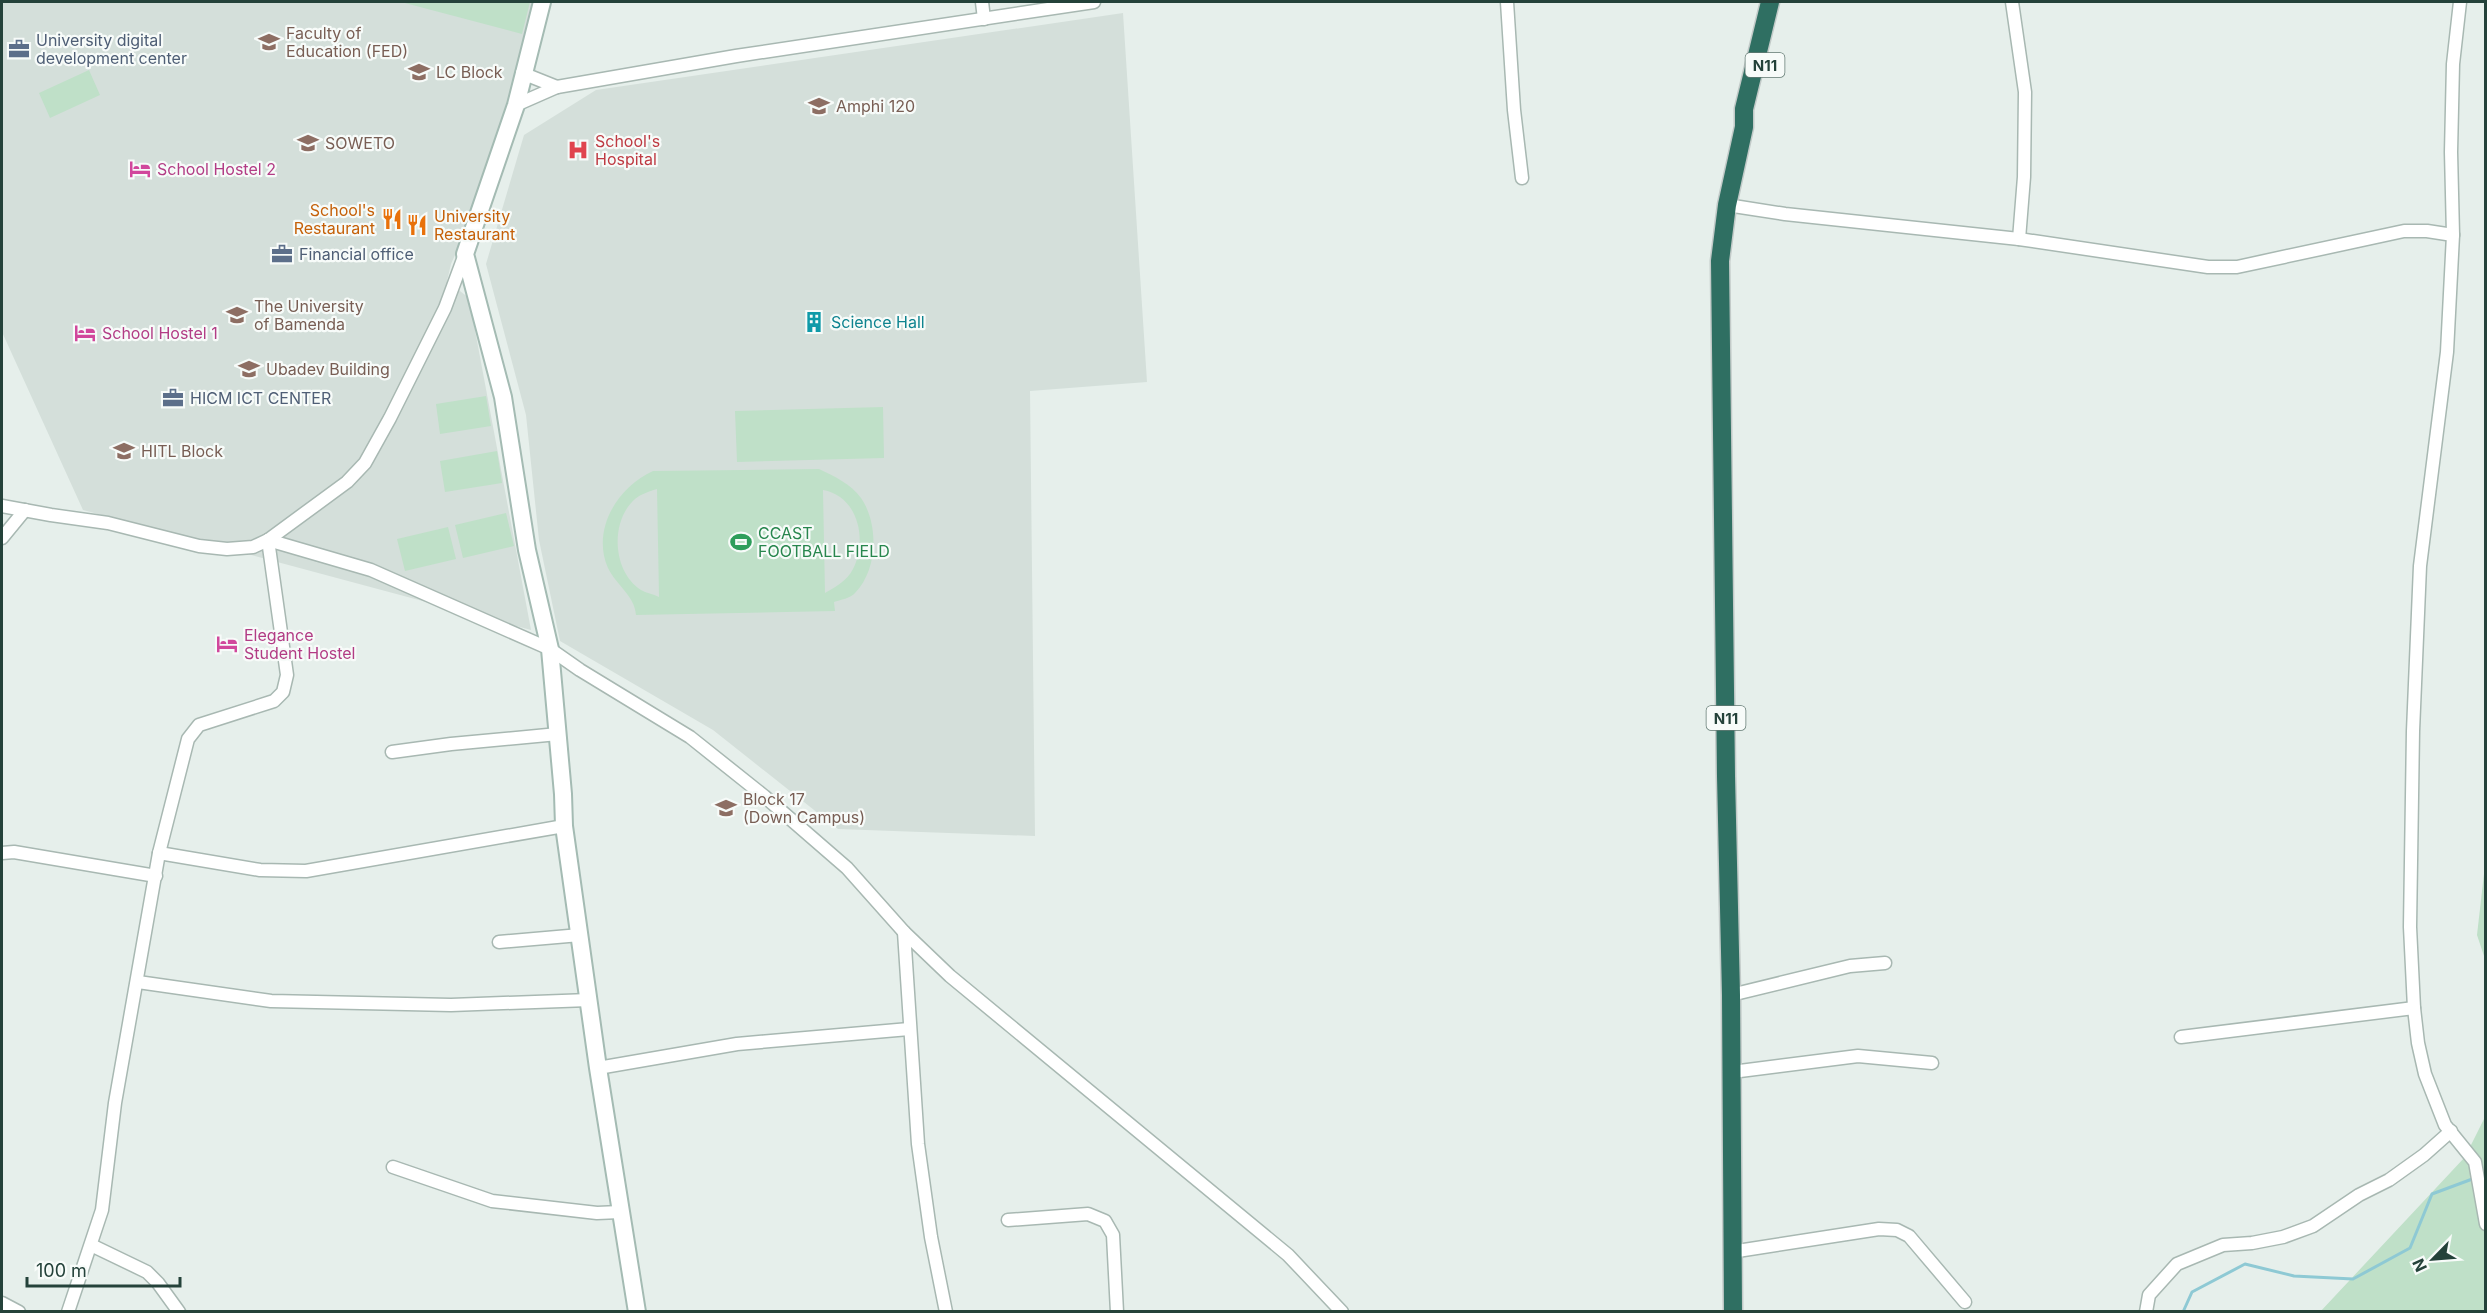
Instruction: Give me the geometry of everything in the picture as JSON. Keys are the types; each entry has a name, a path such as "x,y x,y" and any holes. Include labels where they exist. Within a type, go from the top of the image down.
{"highway":[{"name":"N11","path":"1744,127 1744,109 1770,2"},
{"name":"N11","path":"1733,1311 1732,1072 1720,261 1727,205 1744,127 1759,87 1781,2"}],"street":[{"path":"2,506 108,523 199,546 227,549 253,548 268,540 346,482 365,463 445,308 516,105 522,73 542,2"},
{"path":"982,2 984,19"},
{"path":"516,105 557,87 736,56 1094,2"},
{"path":"1507,2 1514,110 1522,178"},
{"path":"2012,2 2025,92 2024,177 2019,239"},
{"path":"2460,2 2453,64 2451,152 2453,235 2447,352 2420,566 2410,885 2414,1008 2418,1043 2425,1074 2439,1114 2475,1162 2486,1224"},
{"path":"522,73 557,87"},
{"path":"1727,205 1785,214 2019,239 2208,267 2237,267 2404,231 2427,231 2453,235"},
{"path":"465,254 503,397 527,550 550,649 564,826 598,1068 637,1311"},
{"path":"2,538 25,510"},
{"path":"268,540 371,570 550,649 580,670 690,737 847,868 904,933 950,976 1288,1255 1342,1311"},
{"path":"68,1311 102,1210 115,1103 159,853 188,739 199,725 274,701 283,692 286,675 268,540"},
{"path":"392,752 558,734"},
{"path":"159,853 260,870 306,871 564,826"},
{"path":"2,853 14,852 156,876"},
{"path":"904,933 918,1144 931,1237 946,1311"},
{"path":"499,942 580,935"},
{"path":"1731,995 1850,966 1885,963"},
{"path":"138,982 271,1001 451,1005 589,1000"},
{"path":"2181,1037 2414,1008"},
{"path":"598,1068 737,1044 909,1029"},
{"path":"1732,1072 1858,1056 1932,1063"},
{"path":"2146,1311 2149,1295 2177,1264 2223,1245 2252,1244 2283,1237 2313,1226 2359,1195 2389,1180 2424,1155 2451,1131"},
{"path":"393,1167 492,1201 597,1213 620,1212"},
{"path":"1008,1220 1088,1214 1105,1221 1113,1235 1117,1311"},
{"path":"1731,1252 1880,1229 1897,1230 1910,1236 1965,1302"},
{"path":"91,1245 147,1272 179,1311"},
{"path":"2,1303 19,1311"}],"shaded area":[{"name":"The University of Bamenda","path":"2,2 541,2 499,155 451,264 447,281 469,298 531,630 83,510 2,332"},
{"path":"1123,13 1147,382 1030,391 1035,836 838,829 713,730 560,641 539,540 526,415 486,264 524,135 596,90"}],"green space":[{"path":"401,2 530,2 522,34"},
{"path":"89,70 100,95 50,118 39,93"},
{"path":"486,396 491,426 440,434 436,404"},
{"path":"883,407 884,458 737,462 735,411"},
{"path":"497,451 502,483 445,492 440,461"},
{"name":"CCAST FOOTBALL FIELD","path":"819,469 836,478 861,498 871,521 872,560 863,583 853,595 834,602 835,611 636,615 629,596 608,568 603,539 611,511 619,498 640,478 653,471","holes":["657,489 659,596 659,597 641,590 631,582 624,571 618,546 618,532 627,508 637,497","823,490 835,494 852,510 857,521 860,545 853,569 844,580 825,593"]},
{"path":"506,513 514,546 463,558 455,525"},
{"path":"448,527 456,559 405,571 397,539"},
{"path":"2485,865 2485,959 2477,935"},
{"path":"2485,1117 2485,1311 2320,1312 2465,1157"}],"waterway":[{"path":"2183,1312 2192,1292 2245,1264 2294,1276 2353,1279 2410,1248 2432,1194 2475,1178"}],"place":[{"name":"Faculty of Education (FED)","path":"269,42"},
{"name":"University digital development center","path":"19,49"},
{"name":"LC Block","path":"419,72"},
{"name":"Amphi 120","path":"819,106"},
{"name":"SOWETO","path":"308,143"},
{"name":"School's Hospital","path":"578,150"},
{"name":"School Hostel 2","path":"140,169"},
{"name":"School's Restaurant","path":"392,219"},
{"name":"University Restaurant","path":"417,225"},
{"name":"Financial office","path":"282,254"},
{"name":"The University of Bamenda","path":"237,315"},
{"name":"Science Hall","path":"814,322"},
{"name":"School Hostel 1","path":"85,333"},
{"name":"Ubadev Building","path":"249,369"},
{"name":"HICM ICT CENTER","path":"173,398"},
{"name":"HITL Block","path":"124,451"},
{"name":"CCAST FOOTBALL FIELD","path":"741,542"},
{"name":"Elegance Student Hostel","path":"227,644"},
{"name":"Block 17 (Down Campus)","path":"726,808"}]}
